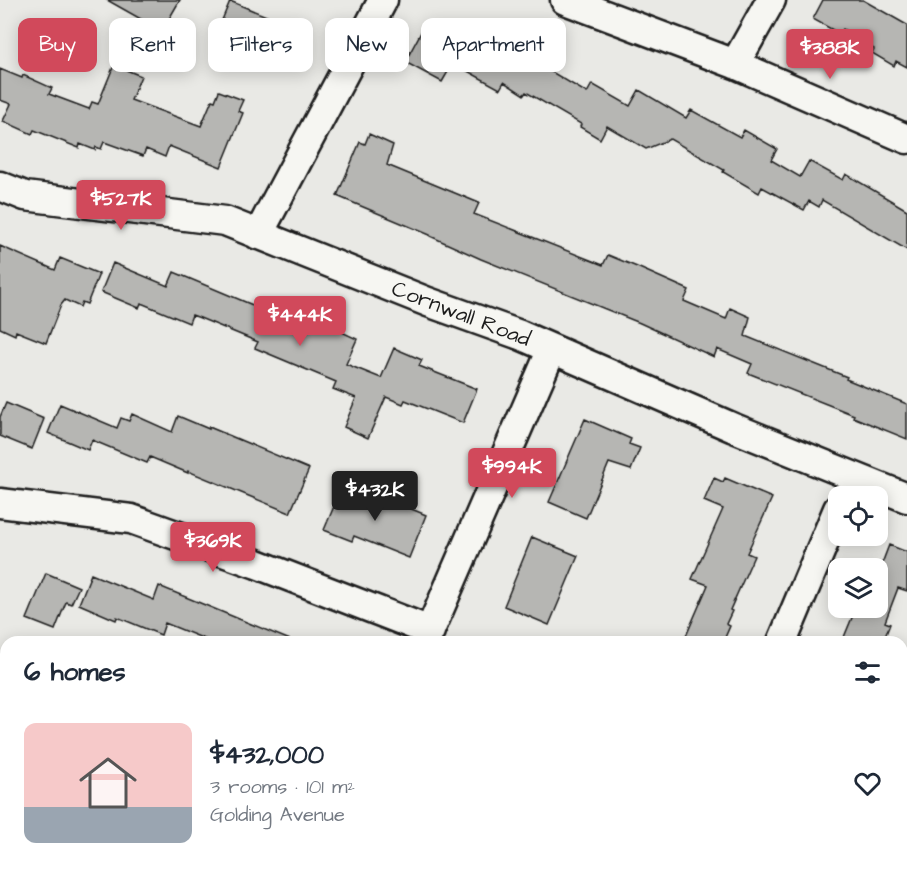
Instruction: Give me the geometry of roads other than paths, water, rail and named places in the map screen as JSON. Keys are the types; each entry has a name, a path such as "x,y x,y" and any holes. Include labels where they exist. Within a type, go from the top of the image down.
{"street":[{"path":"258,235 383,0"},
{"path":"565,0 735,64 907,139"},
{"path":"735,64 771,0"},
{"name":"Cornwall Road","path":"0,186 25,196 225,221 428,302 520,335 734,428 848,486"},
{"path":"0,503 131,519 257,564 427,636 552,350"},
{"name":"Cornwall Road","path":"888,494 907,498"},
{"path":"785,636 828,532"}]}
